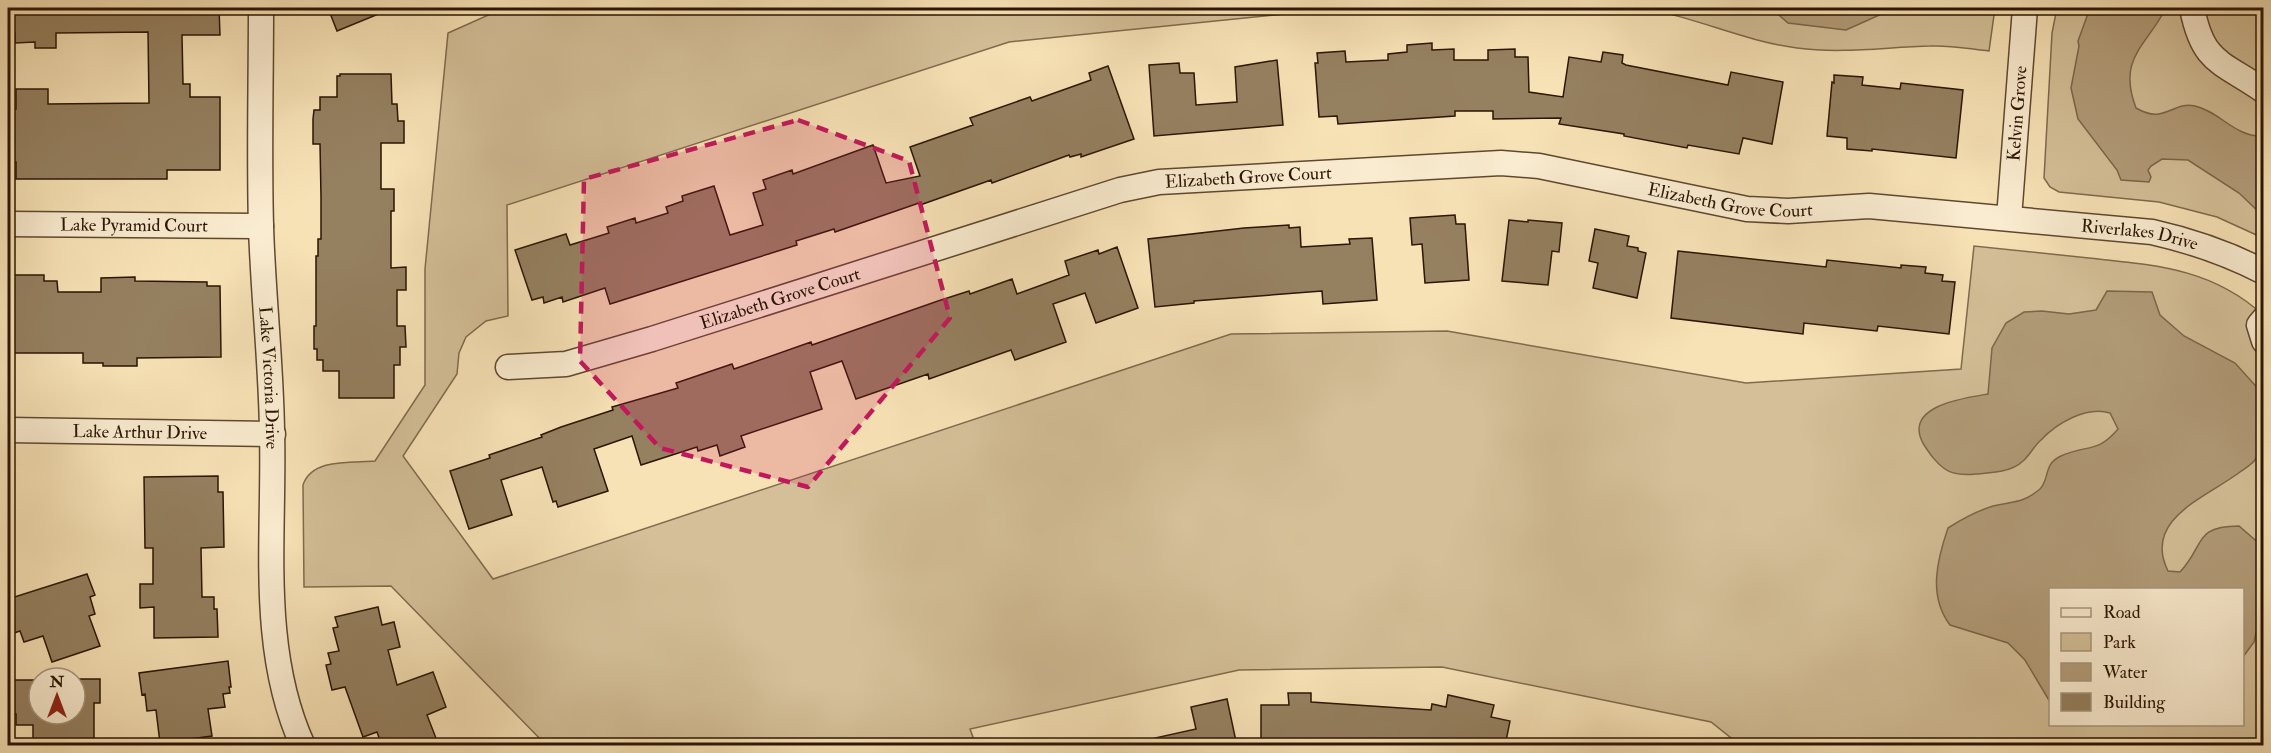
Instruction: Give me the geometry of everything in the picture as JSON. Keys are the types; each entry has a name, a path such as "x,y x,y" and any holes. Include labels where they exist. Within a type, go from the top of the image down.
{"street":[{"name":"Lake Victoria Drive","path":"261,8 261,226 273,434 273,597 276,647 296,744"},
{"name":"Kelvin Grove","path":"2009,218 2025,8"},
{"path":"2192,8 2196,31 2207,51 2218,63 2264,91"},
{"name":"Elizabeth Grove Court","path":"508,368 566,364 652,339 1106,194 1159,182 1501,163 1539,166 1747,209 1788,211 1869,206 2009,218"},
{"name":"Riverlakes Drive","path":"2009,218 2152,232 2192,241 2228,254 2264,272"},
{"name":"Lake Pyramid Court","path":"8,224 261,226"},
{"path":"2264,318 2259,325 2264,340"},
{"name":"Lake Arthur Drive","path":"8,430 273,434"}],"highlighted area":[{"path":"798,120 909,161 950,318 808,487 660,448 580,361 584,179"}],"green space":[{"path":"504,8 1343,8 1009,42 507,205 508,316 486,321 466,337 459,353 457,374 403,456 493,579 1231,334 1447,331 1746,383 1961,369 1974,246 2136,263 2203,278 2244,299 2263,315 2263,745 1740,745 1711,722 1442,667 1239,670 970,729 976,745 546,745 391,586 304,587 303,485 308,476 323,466 344,462 375,461 425,385 425,269 448,33"},
{"path":"1638,8 1995,8 1989,51 1937,46 1847,50 1797,48 1757,40 1678,16"},
{"path":"2057,8 2263,8 2263,238 2217,217 2159,202 2059,192 2050,187 2044,178 2052,33"}],"water":[{"path":"1771,8 1895,8 1846,30 1788,23"},
{"path":"2090,8 2166,8 2136,54 2132,65 2131,91 2136,108 2146,113 2161,114 2187,105 2195,106 2212,113 2244,133 2263,136 2263,216 2239,193 2188,160 2162,159 2148,170 2151,177 2149,182 2121,180 2117,170 2078,119 2071,88 2078,41"},
{"path":"2107,291 2152,292 2160,315 2184,336 2235,363 2263,394 2264,438 2259,454 2249,465 2182,511 2171,523 2164,537 2162,553 2168,571 2180,572 2207,534 2224,527 2239,526 2262,546 2264,553 2263,602 2254,642 2244,656 2244,588 2049,588 2049,700 2025,660 2008,643 1950,625 1943,614 1937,590 1941,553 1948,528 1987,508 2028,497 2043,485 2049,467 2055,459 2070,452 2098,445 2111,437 2118,429 2110,413 2101,411 2082,414 2055,428 2023,461 2013,468 1968,474 1948,471 1942,467 1924,445 1919,432 1921,421 1938,406 1988,394 1992,348 2006,323 2024,312 2069,314 2096,310"}],"building":[{"path":"8,8 219,8 220,35 182,35 183,84 190,84 190,97 220,97 220,170 167,170 167,179 16,179 16,162 8,162 8,109 16,109 16,89 48,89 48,104 149,103 148,32 56,33 56,48 35,48 35,42 15,43 15,33 8,33"},
{"path":"328,8 393,8 337,31"},
{"path":"1432,43 1432,50 1454,49 1454,60 1488,60 1488,50 1515,49 1515,57 1528,57 1529,92 1563,97 1569,57 1601,62 1603,52 1623,55 1622,63 1626,65 1728,85 1731,72 1783,82 1772,144 1743,138 1739,154 1688,145 1687,148 1624,136 1624,134 1559,124 1561,118 1493,119 1493,111 1455,111 1455,116 1338,124 1337,116 1319,117 1315,63 1318,63 1317,53 1345,51 1346,62 1388,60 1388,54 1407,52 1407,45"},
{"path":"1277,60 1283,125 1154,136 1149,65 1179,63 1180,73 1194,73 1196,105 1237,102 1235,67"},
{"path":"1108,66 1134,139 1081,157 1081,154 1070,157 1069,155 992,183 991,180 835,232 834,229 796,241 797,245 610,304 605,288 563,302 562,297 544,303 543,297 532,300 515,250 566,234 570,245 609,233 607,227 635,218 636,223 668,213 666,207 683,201 682,196 714,186 730,235 763,225 753,193 766,189 763,180 792,170 793,174 873,145 886,183 920,176 910,147 973,125 970,118 1030,97 1032,101 1091,80 1089,73"},
{"path":"340,74 391,74 392,104 397,104 398,121 404,121 404,143 381,143 381,189 394,189 394,211 391,211 391,268 406,267 406,290 397,290 397,326 405,326 406,347 400,347 400,365 394,365 394,398 339,398 339,371 323,371 323,360 317,360 317,349 314,349 316,256 318,256 318,239 321,239 321,197 320,144 313,144 313,119 314,110 320,110 320,97 337,97 337,76"},
{"path":"1834,75 1863,77 1862,85 1900,89 1901,83 1963,90 1956,158 1872,149 1872,151 1847,149 1847,138 1827,136"},
{"path":"1455,215 1456,224 1465,224 1469,280 1425,283 1422,244 1412,245 1410,218"},
{"path":"1509,220 1562,223 1559,252 1552,251 1548,285 1502,281"},
{"path":"1289,225 1289,228 1300,227 1301,247 1350,244 1349,239 1372,238 1377,300 1323,304 1322,291 1194,301 1194,303 1155,307 1148,239"},
{"path":"1595,229 1629,236 1627,246 1638,248 1638,251 1646,253 1637,298 1593,288 1598,263 1589,261"},
{"path":"1117,247 1138,308 1096,323 1085,293 1053,304 1066,342 1015,360 1011,350 929,379 928,374 856,399 842,361 810,372 822,409 741,436 745,447 720,456 717,445 698,451 697,447 641,465 632,436 594,449 608,491 558,507 556,501 553,502 542,467 501,480 512,515 469,529 450,471 490,458 489,455 542,437 541,435 561,427 613,410 612,407 678,388 676,383 732,364 734,369 811,342 812,345 938,301 969,291 970,294 1012,279 1017,294 1069,275 1065,261 1098,250 1099,254"},
{"path":"1678,251 1826,267 1827,260 1901,268 1901,265 1926,267 1925,273 1943,275 1942,281 1955,282 1949,334 1878,326 1877,331 1804,323 1803,334 1671,318"},
{"path":"8,275 44,275 44,281 57,281 58,292 101,292 101,278 135,277 135,281 207,282 207,286 220,286 221,357 137,358 137,366 103,366 103,363 83,363 83,353 8,353"},
{"path":"218,476 218,492 223,492 224,547 201,548 202,597 214,597 218,637 154,638 154,607 140,608 140,584 153,584 153,548 145,548 144,477"},
{"path":"87,574 95,595 90,597 95,614 89,616 100,646 52,662 43,636 24,642 20,631 14,633 8,615 8,599"},
{"path":"378,607 382,625 394,622 400,647 388,650 397,685 433,672 446,707 427,715 439,746 382,746 377,732 363,737 345,687 332,690 326,665 331,664 328,653 339,651 333,628 338,627 335,617"},
{"path":"228,661 231,687 229,687 230,693 223,694 225,707 208,709 212,736 160,743 156,710 147,711 139,673"},
{"path":"87,679 100,679 100,703 94,703 94,746 33,746 33,726 87,726"},
{"path":"10,680 27,680 27,725 16,725 16,714 11,714"},
{"path":"1288,693 1311,693 1311,702 1431,710 1432,704 1446,707 1448,695 1494,705 1491,717 1510,721 1505,746 1261,746 1261,705 1289,705"},
{"path":"1227,699 1237,746 1156,746 1155,738 1196,729 1191,707"}]}
